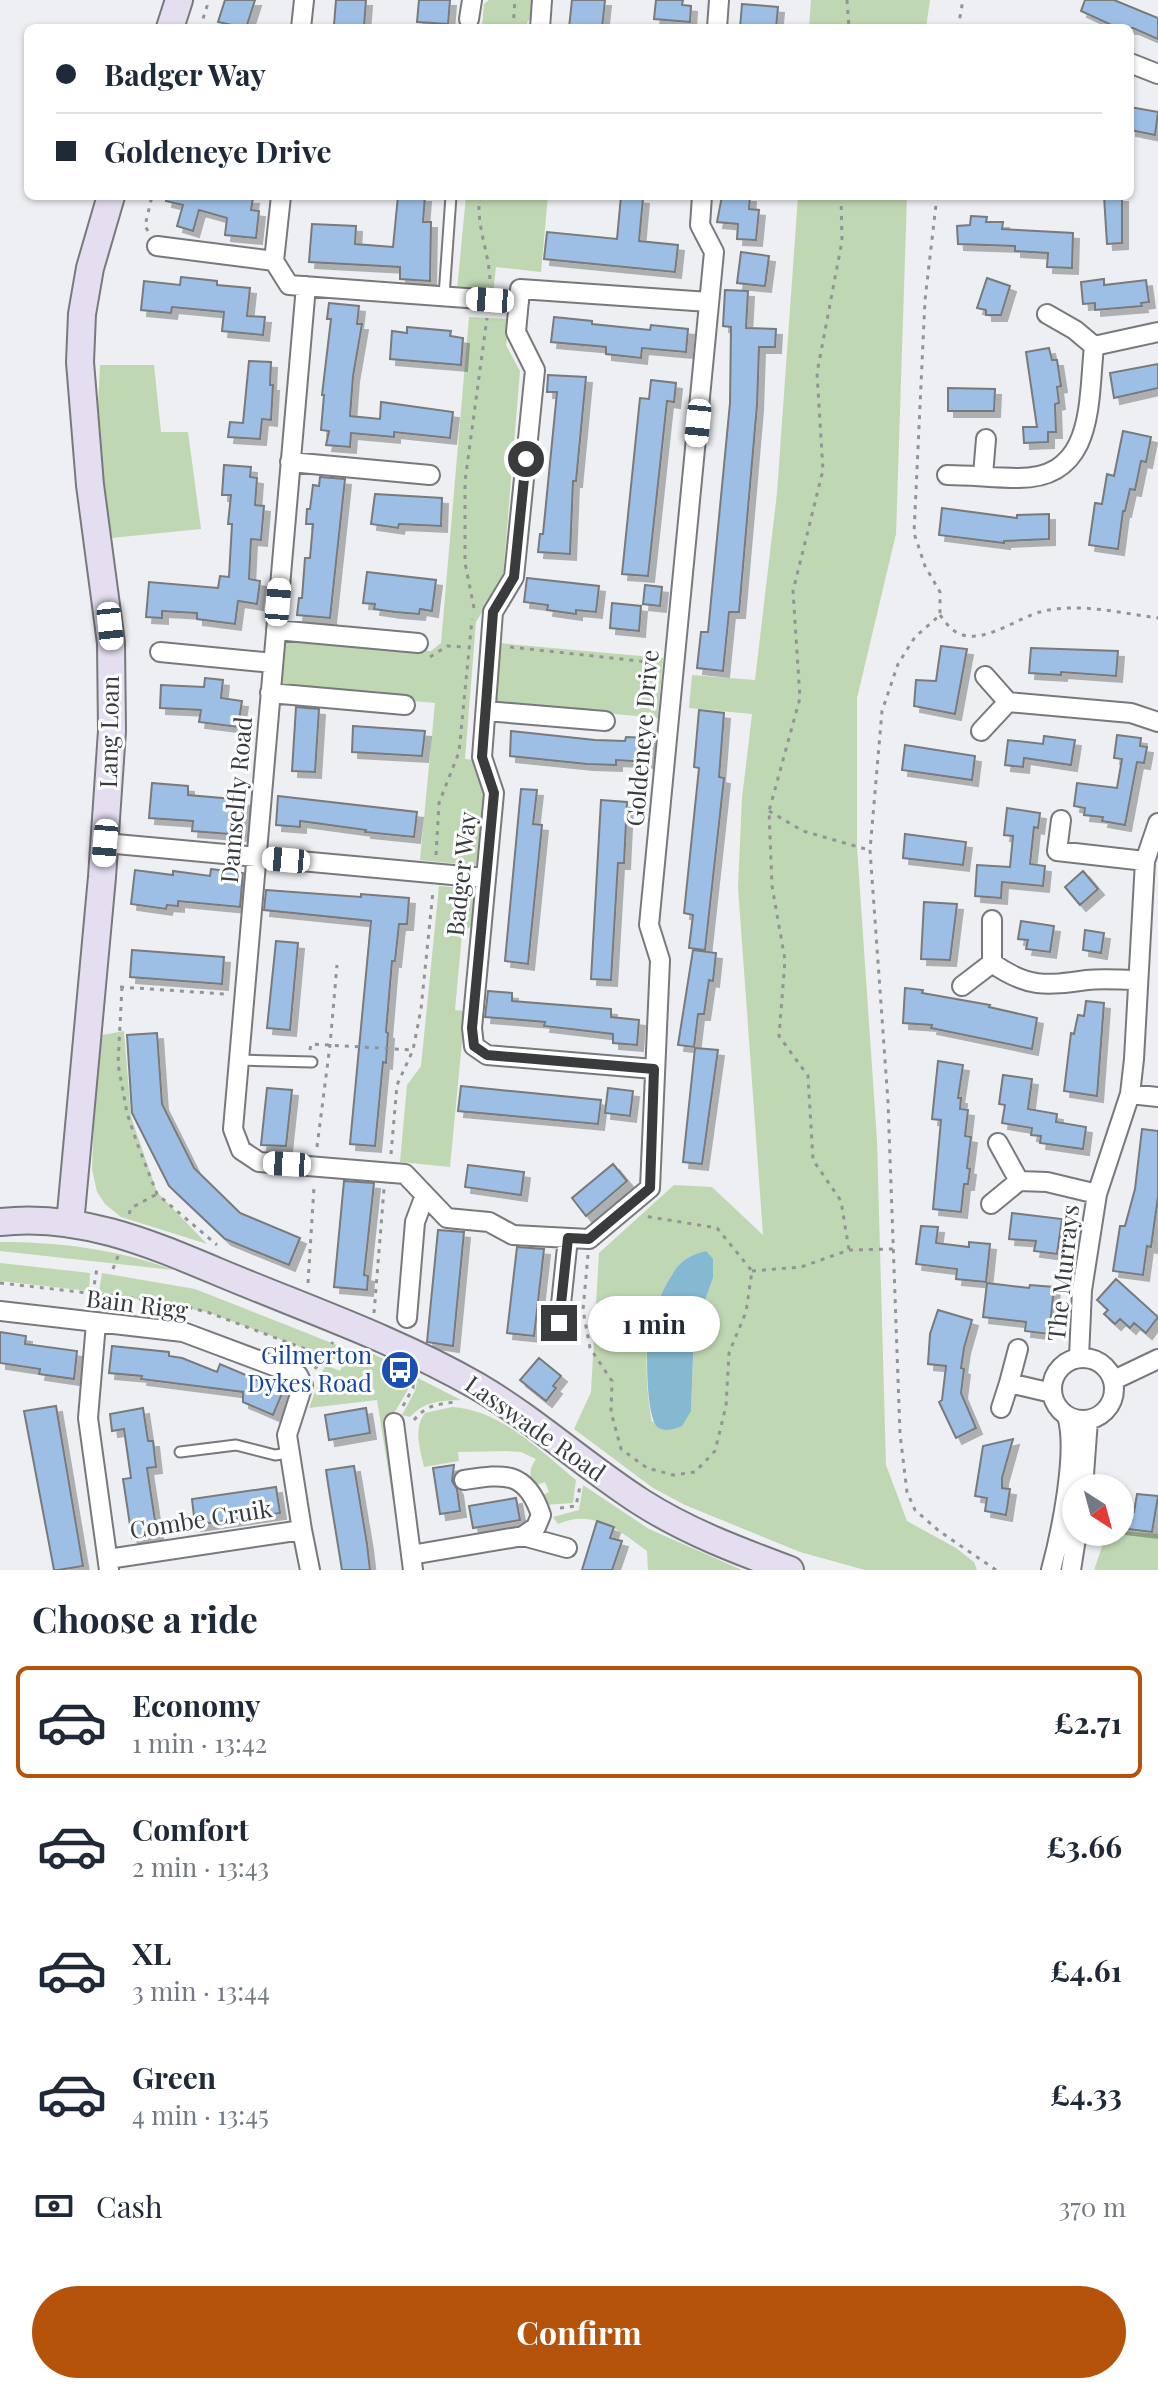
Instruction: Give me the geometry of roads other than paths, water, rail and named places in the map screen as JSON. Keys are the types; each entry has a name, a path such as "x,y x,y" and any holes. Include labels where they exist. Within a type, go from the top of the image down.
{"street":[{"path":"171,24 179,0"},
{"path":"301,24 304,0"},
{"path":"540,24 542,0"},
{"path":"717,24 719,0"},
{"path":"1134,65 1158,74"},
{"name":"Lang Loan","path":"70,1224 105,843 112,731 111,643 90,485 80,362 82,314 90,268 110,200"},
{"path":"281,200 274,261 289,285 490,300 519,296 709,302"},
{"name":"Goldeneye Drive","path":"568,1238 589,1239 650,1188 660,960 649,925 714,252 700,225 702,200"},
{"path":"157,246 274,261"},
{"name":"Damselfly Road","path":"306,286 233,1129 241,1150 259,1162 395,1173 425,1195"},
{"name":"Badger Way","path":"519,296 516,332 535,370 514,577 493,612 482,757 494,793 472,1028 474,1046 487,1055 654,1069"},
{"path":"1047,314 1075,330 1094,346"},
{"path":"1094,346 1158,332"},
{"path":"947,475 1017,478 1049,473 1066,463 1083,436 1094,346"},
{"path":"983,475 986,439"},
{"path":"290,462 430,475"},
{"path":"276,630 418,643"},
{"path":"160,652 273,663"},
{"path":"985,676 1008,702 1131,713 1158,722"},
{"path":"270,693 405,705"},
{"path":"981,731 1008,702"},
{"path":"486,711 605,721"},
{"path":"1061,820 1057,851 1145,861"},
{"name":"The Murrays","path":"1079,1357 1082,1290 1097,1194 1130,1094 1138,980 1150,891 1145,861 1158,823"},
{"path":"105,843 485,878"},
{"path":"992,920 992,963"},
{"path":"992,963 1013,977 1042,985 1067,985 1089,980 1138,980"},
{"path":"962,986 992,963"},
{"path":"1130,1094 1158,1097"},
{"path":"991,1204 1019,1181 998,1143"},
{"name":"The Murrays","path":"1019,1181 1047,1182 1097,1194"},
{"path":"407,1318 415,1222 425,1195 447,1218 489,1222 513,1235 568,1238 559,1323"},
{"name":"Lasswade Road","path":"0,1222 41,1220 104,1229 140,1240 366,1332 479,1388 674,1522 790,1570"},
{"name":"Bain Rigg","path":"0,1311 183,1332 298,1375 303,1385"},
{"path":"92,1322 88,1418 108,1564"},
{"name":"The Murrays","path":"1001,1408 1018,1349"},
{"name":"The Murrays","path":"1052,1393 1052,1383 1061,1366 1079,1357 1088,1357 1104,1365 1114,1380"},
{"path":"1067,1416 1088,1420 1107,1410 1113,1401 1114,1380 1145,1368 1158,1359"},
{"path":"1009,1383 1052,1393 1070,1425 1069,1469 1051,1570"},
{"name":"Combe Cruik","path":"303,1385 287,1435 310,1570"},
{"path":"1084,1474 1088,1420"},
{"path":"403,1422 412,1562 523,1536 536,1527 541,1515 539,1510 525,1485 514,1477 499,1474 464,1480"},
{"name":"Combe Cruik","path":"108,1564 302,1530"},
{"path":"523,1536 567,1548"},
{"path":"1071,1570 1075,1546"}],"lane":[{"path":"444,296 451,200"},
{"path":"239,1060 310,1062"},
{"path":"180,1452 236,1445 275,1455 289,1453"}],"water":[{"path":"706,1251 713,1259 713,1278 694,1331 691,1411 682,1426 662,1429 655,1423 649,1401 647,1358 651,1322 675,1270 686,1259"}],"place":[{"name":"Gilmerton Dykes Road","path":"400,1370"}]}
